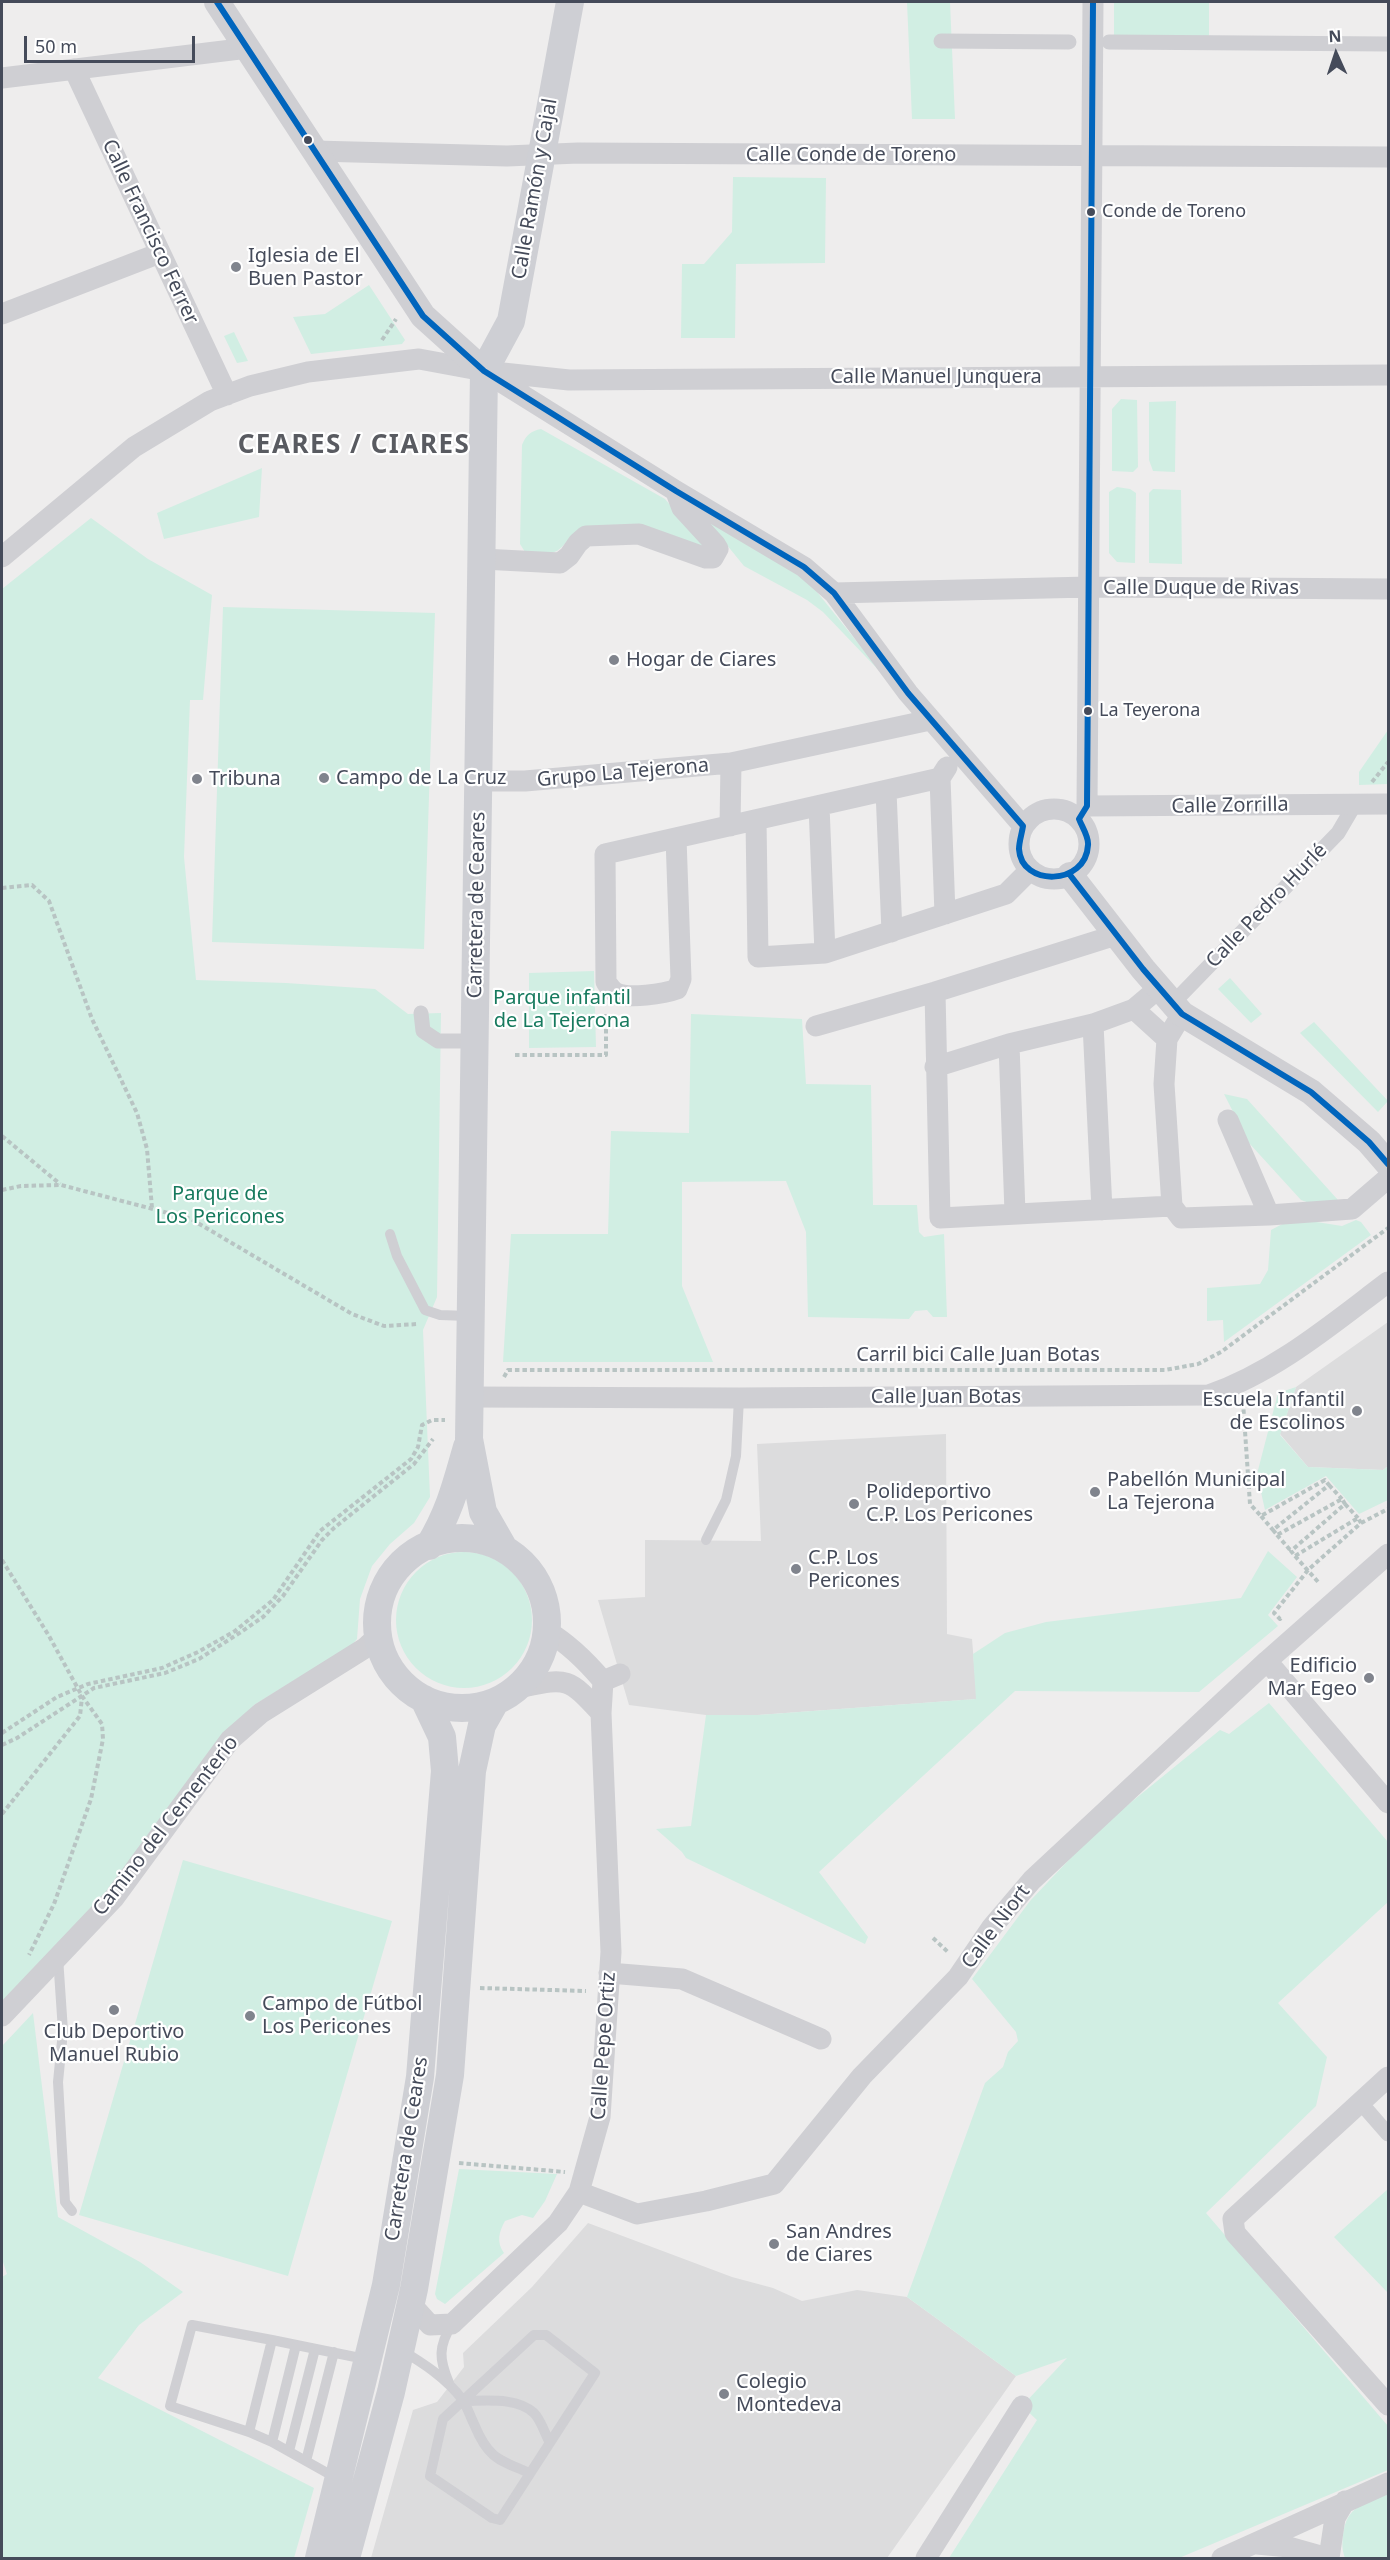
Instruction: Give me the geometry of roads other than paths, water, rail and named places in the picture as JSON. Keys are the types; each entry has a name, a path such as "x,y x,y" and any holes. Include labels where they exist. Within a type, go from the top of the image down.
{"main road":[{"name":"Calle Ramón y Cajal","path":"484,371 511,321 570,2"},
{"name":"Carretera de Ceares","path":"484,371 470,1419 483,1512 504,1546"},
{"name":"Carretera de Ceares","path":"429,1546 456,1492 470,1419"},
{"path":"471,1539 504,1546 535,1580 546,1604 547,1631 543,1653 532,1672 506,1695 471,1708 447,1707 424,1699 402,1683 372,1642 378,1611 386,1587 400,1565 420,1549 444,1540 471,1539"},
{"name":"Carretera de Ceares","path":"346,2559 411,2304 450,2076 472,1771 482,1725 506,1695"},
{"name":"Carretera de Ceares","path":"319,2559 386,2285 420,2078 445,1771 442,1737 424,1699"}],"street":[{"path":"217,2 423,316 484,371 676,491 804,567 834,593 930,720 1023,826"},
{"path":"1083,813 1055,808 1037,813 1023,826 1019,838 1019,849 1023,861 1030,870 1042,877 1057,879 1070,875 1087,855 1088,836 1083,813 1089,587 1092,2"},
{"path":"941,41 1069,42"},
{"path":"1109,42 1389,44"},
{"path":"2,78 248,48"},
{"name":"Calle Francisco Ferrer","path":"74,69 227,394"},
{"name":"Calle Conde de Toreno","path":"315,151 541,155 578,153 1389,157"},
{"path":"2,314 160,253"},
{"name":"Calle Manuel Junquera","path":"2,557 134,447 210,401 250,386 308,372 418,359 484,371 569,380 1389,375"},
{"path":"482,559 560,563 586,536 639,534 706,558 713,558 718,549 682,508 676,491"},
{"name":"Calle Duque de Rivas","path":"834,593 1089,587 1389,589"},
{"name":"Grupo La Tejerona","path":"479,781 525,781 731,763 930,720"},
{"path":"945,914 940,778 957,752"},
{"name":"Grupo La Tejerona","path":"730,826 731,763"},
{"path":"676,838 681,980 677,989 666,993 624,995 613,992 606,982 605,854 940,778"},
{"path":"886,791 892,932"},
{"name":"Calle Pedro Hurlé","path":"1172,1001 1338,833 1355,804"},
{"name":"Calle Zorrilla","path":"1083,813 1389,804"},
{"path":"819,806 825,953"},
{"path":"756,820 758,957 825,953 892,932 1006,894 1030,870"},
{"path":"1070,875 1116,935 1172,1001 1311,1092 1369,1142 1389,1164"},
{"path":"816,1026 935,992 1116,935"},
{"path":"935,992 940,1218 1172,1206"},
{"path":"935,1067 1009,1044 1093,1024 1134,1009 1172,1001"},
{"path":"1172,1001 1164,1084 1172,1206 1181,1218 1352,1209 1389,1178"},
{"path":"1134,1009 1167,1039"},
{"path":"421,1013 423,1031 438,1041 475,1041"},
{"path":"1093,1024 1102,1210"},
{"path":"1009,1044 1015,1213"},
{"path":"1228,1120 1269,1215"},
{"name":"Calle Juan Botas","path":"470,1419 502,1397 1209,1395 1242,1383 1288,1357 1389,1282"},
{"name":"Calle Niort","path":"579,2192 637,2214 706,2201 774,2184 862,2076 958,1977 992,1927 1032,1880 1267,1661 1389,1554"},
{"name":"Calle Pepe Ortiz","path":"452,2324 558,2223 579,2192 600,2117 611,1952 601,1713 611,1678 547,1631"},
{"name":"Camino del Cementerio","path":"2,2016 114,1898 230,1740 261,1713 372,1642"},
{"path":"1267,1661 1389,1803"},
{"path":"506,1695 552,1681 565,1682 576,1686 601,1713"},
{"path":"609,1982 682,1979 820,2039"},
{"path":"1389,2077 1233,2219 1235,2233 1389,2405"},
{"path":"1359,2102 1389,2134"},
{"path":"411,2304 430,2325 452,2324"},
{"path":"927,2559 1022,2406"},
{"path":"1222,2559 1389,2482"},
{"path":"1257,2544 1289,2547 1328,2558 1335,2518 1345,2501"}],"lane":[{"path":"390,1234 398,1256 425,1310 440,1316 472,1316"},
{"path":"706,1540 726,1500 736,1456 738,1398"},
{"path":"58,1957 63,2031 58,2082 65,2202 72,2211"},
{"path":"450,2385 441,2363 442,2347 452,2324"},
{"path":"340,2480 272,2442 170,2406 192,2325 369,2360"},
{"path":"534,2335 546,2335 595,2373 550,2443 500,2520 492,2518 430,2476 443,2419 534,2335"},
{"path":"249,2432 272,2340"},
{"path":"272,2442 296,2345"},
{"path":"289,2451 315,2349"},
{"path":"400,2349 450,2385 464,2401 479,2438 489,2453 501,2461 530,2473"},
{"path":"306,2461 334,2352"},
{"path":"464,2401 521,2405 535,2414 550,2443"}],"place":[{"name":"Conde de Toreno","path":"1091,212"},
{"name":"Iglesia de El Buen Pastor","path":"236,267"},
{"name":"Hogar de Ciares","path":"614,660"},
{"name":"La Teyerona","path":"1088,711"},
{"name":"Campo de La Cruz","path":"324,778"},
{"name":"Tribuna","path":"197,779"},
{"name":"Escuela Infantil de Escolinos","path":"1357,1411"},
{"name":"Pabellón Municipal La Tejerona","path":"1095,1492"},
{"name":"Polideportivo C.P. Los Pericones","path":"854,1504"},
{"name":"C.P. Los Pericones","path":"796,1569"},
{"name":"Edificio Mar Egeo","path":"1369,1678"},
{"name":"Club Deportivo Manuel Rubio","path":"114,2010"},
{"name":"Campo de Fútbol Los Pericones","path":"250,2016"},
{"name":"San Andres de Ciares","path":"774,2244"},
{"name":"Colegio Montedeva","path":"724,2394"}],"district":[{"name":"CEARES / CIARES","path":"354,446"}],"park label":[{"name":"Parque infantil de La Tejerona","path":"562,1010"},
{"name":"Parque de Los Pericones","path":"220,1206"}]}
